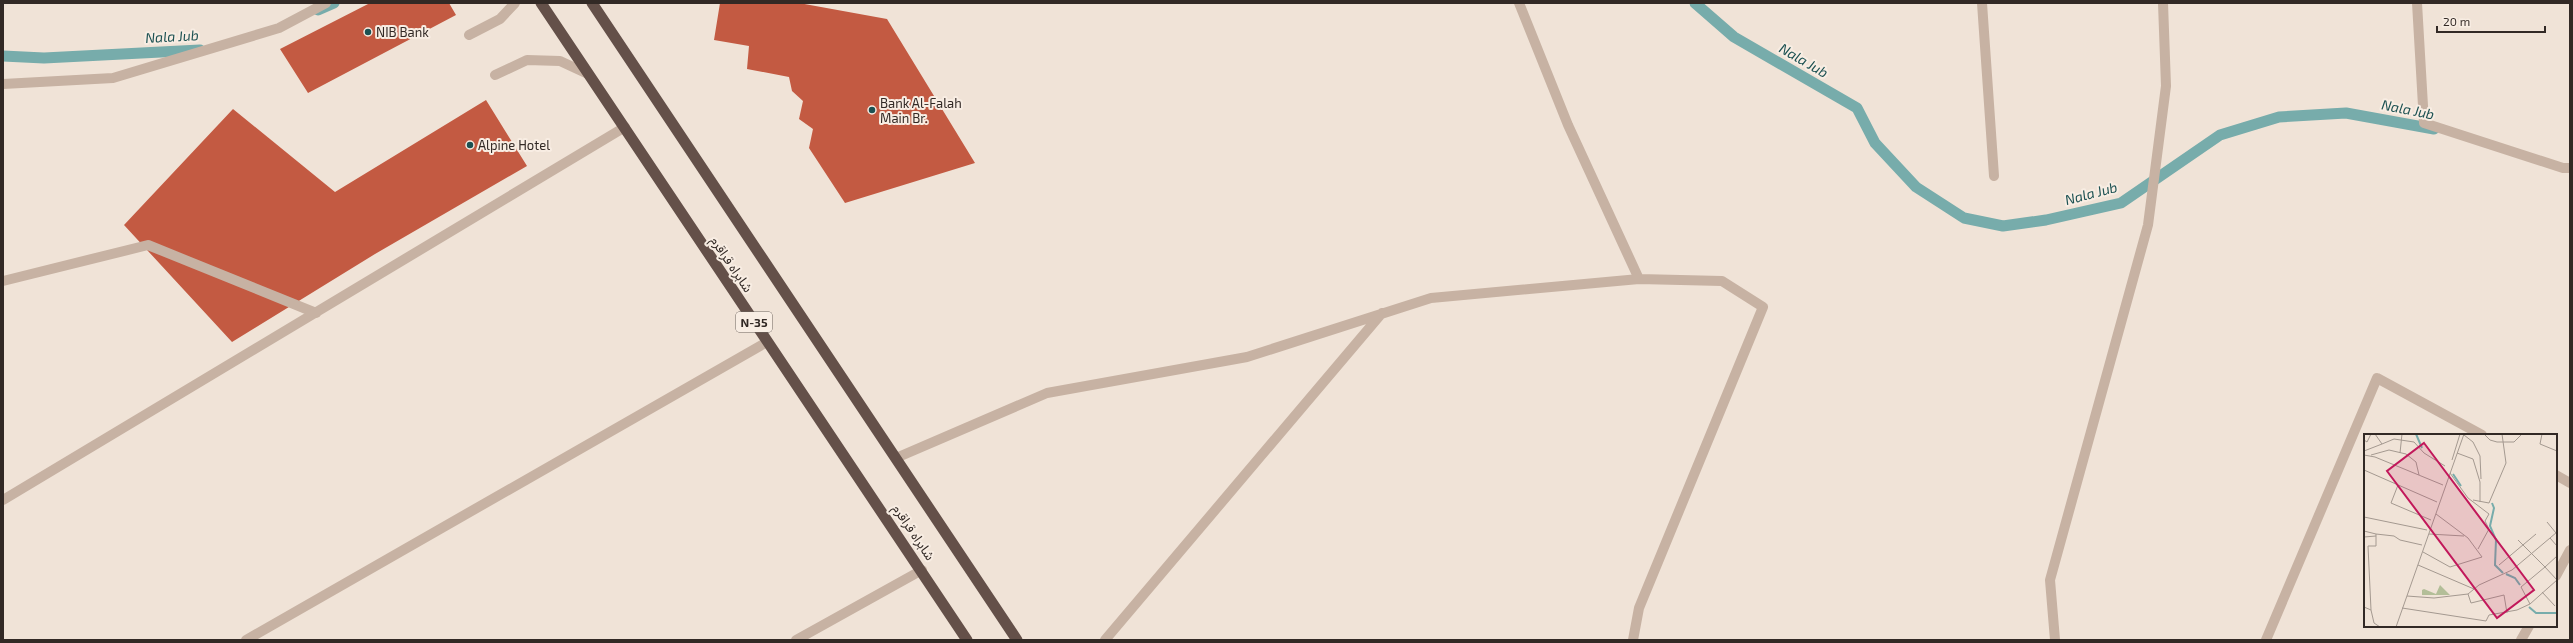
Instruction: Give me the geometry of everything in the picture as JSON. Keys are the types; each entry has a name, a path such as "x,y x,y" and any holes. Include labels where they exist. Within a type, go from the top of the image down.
{"highway":[{"name":"شاہراہ قراقرم","path":"541,3 767,342 922,570 967,640"},
{"name":"شاہراہ قراقرم","path":"592,3 1017,640"}],"street":[{"path":"3,84 112,78 279,28 326,3"},
{"path":"469,35 500,19 515,3"},
{"path":"1519,3 1568,126 1639,279"},
{"path":"1982,3 1994,176"},
{"path":"2055,640 2050,580 2148,225 2166,86 2163,3"},
{"path":"2417,3 2424,123 2563,168 2570,168"},
{"path":"495,75 527,60 560,61 588,74"},
{"path":"3,500 625,127"},
{"path":"3,281 148,245 316,313"},
{"path":"896,458 1047,393 1247,357 1431,298 1639,279 1722,281 1763,307 1639,608 1632,640"},
{"path":"1105,640 1382,313"},
{"path":"246,640 258,637 767,342"},
{"path":"2266,640 2377,378 2480,434"},
{"path":"2557,476 2570,483"},
{"path":"2557,574 2570,550"},
{"path":"796,640 922,570"},
{"path":"2521,640 2528,627"}],"building":[{"name":"NIB Bank","path":"370,3 449,3 456,15 308,93 280,49"},
{"name":"Bank Al-Falah Main Br.","path":"720,3 799,3 887,19 975,163 845,203 809,148 813,129 799,119 803,101 792,91 789,77 747,69 749,46 714,40"},
{"path":"486,100 527,166 375,254 232,342 124,225 233,109 335,192"}],"waterway":[{"name":"Nala Jub","path":"318,10 334,3"},
{"name":"Nala Jub","path":"1695,3 1734,37 1857,108 1875,143 1916,187 1964,218 2003,226 2046,220 2121,203 2220,135 2279,117 2346,113 2434,129"},
{"name":"Nala Jub","path":"3,56 44,58 200,50"}],"place":[{"name":"NIB Bank","path":"368,32"},
{"name":"Bank Al-Falah Main Br.","path":"872,110"},
{"name":"Alpine Hotel","path":"470,145"}]}
